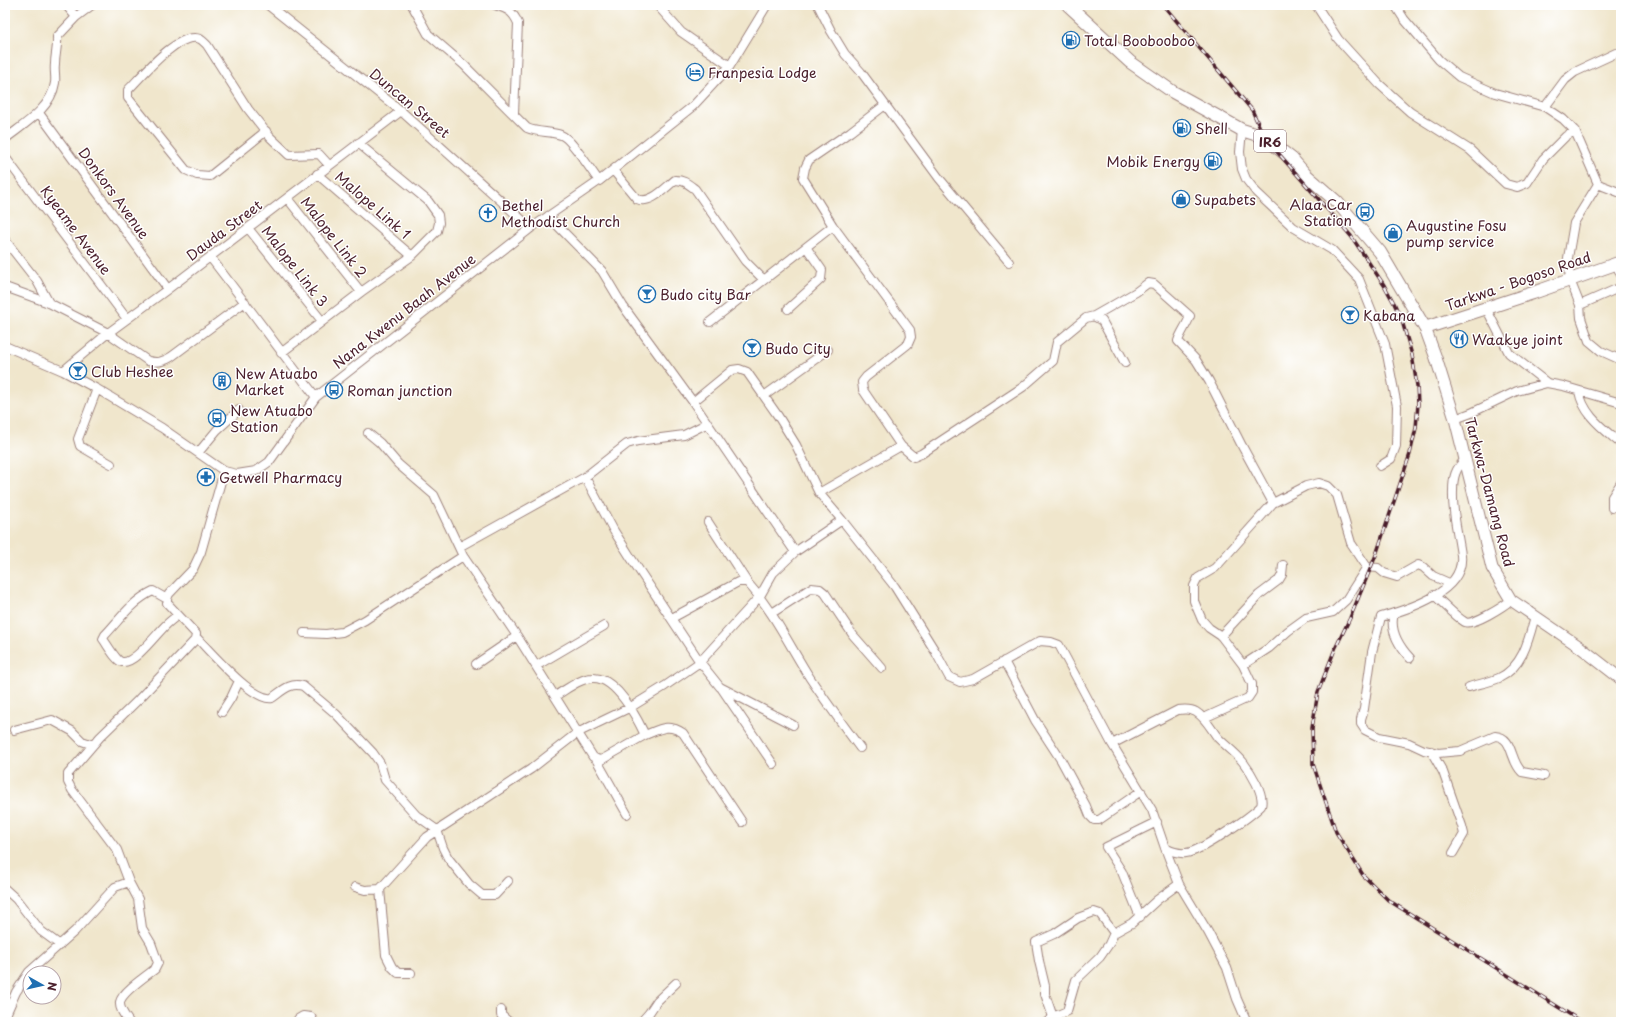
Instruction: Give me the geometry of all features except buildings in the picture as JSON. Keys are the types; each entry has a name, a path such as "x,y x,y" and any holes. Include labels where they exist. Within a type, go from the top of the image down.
{"main road":[{"name":"IR6","path":"1068,5 1130,62 1173,92 1242,130 1264,137 1292,159 1305,174 1337,202 1380,252 1425,328"},
{"name":"Tarkwa - Bogoso Road","path":"1425,328 1570,280 1619,267"},
{"name":"Tarkwa-Damang Road","path":"1425,328 1455,419 1492,568 1511,600 1580,647 1621,679"}],"street":[{"path":"66,5 76,17"},
{"path":"5,139 39,113 49,98 55,82 55,60 58,45 57,37 76,17 92,5"},
{"name":"Duncan Street","path":"268,5 401,110 531,228"},
{"path":"495,5 505,8 513,14 518,23 514,113"},
{"path":"657,5 681,32 730,66"},
{"name":"Nana Kwenu Baah Avenue","path":"5,346 63,371 98,390 162,428 224,471 237,474 256,471 269,462 316,397 531,228 599,181 693,106 730,66 767,5"},
{"path":"818,5 845,54 861,72 939,178 1009,262"},
{"path":"1316,5 1338,39 1379,84 1410,112 1470,150 1506,184 1517,187 1527,183 1543,159 1566,136 1575,131"},
{"path":"1395,5 1404,19 1439,60 1459,77 1495,93 1545,107 1563,119 1575,131 1598,184 1621,193"},
{"path":"414,6 428,34 464,65 514,113 527,128 535,132 567,137 599,181"},
{"path":"266,131 210,176 197,175 186,170 128,98 128,90 166,52 181,42 192,38 200,39 207,45 248,109 266,131 279,147 289,155 319,154 328,165"},
{"path":"1545,107 1565,80 1575,72 1616,53"},
{"path":"885,105 850,132 809,160 805,168 803,178 833,226 910,330 911,337 908,344 866,377 862,382 863,390 901,446 914,457 1023,387 1048,367 1052,361 1058,342 1086,318 1094,316 1136,292 1148,283 1154,284 1190,316 1178,341 1196,360 1209,381 1273,503"},
{"name":"Dauda Street","path":"63,371 126,319 168,289 401,110"},
{"name":"Donkors Avenue","path":"39,113 168,289"},
{"path":"1242,130 1240,152 1242,169 1246,179 1256,192 1293,227 1332,250 1359,280 1362,287 1385,344 1397,406 1396,446 1391,459 1380,466"},
{"path":"281,353 360,292 412,256 437,231 439,223 438,215 428,201 358,143"},
{"name":"Kyeame Avenue","path":"5,157 126,319"},
{"path":"613,170 637,199 642,201 648,201 675,180 681,180 695,189 746,261 764,280"},
{"name":"Malope Link 1","path":"317,174 412,256"},
{"path":"1598,184 1574,223 1568,258 1570,280 1580,306 1581,318 1589,341 1601,351 1621,360"},
{"name":"Malope Link 2","path":"287,198 360,292"},
{"path":"548,216 602,271 623,306 708,422 795,552"},
{"path":"710,322 833,226"},
{"name":"Malope Link 3","path":"248,228 322,321"},
{"path":"5,240 37,281 49,303"},
{"path":"788,309 821,279 822,270 806,247"},
{"path":"210,257 245,302 281,353 316,397"},
{"path":"5,287 49,303 108,333 148,361 154,362 164,361 245,302"},
{"path":"1580,306 1621,287"},
{"path":"1486,308 1509,353 1547,383 1621,403"},
{"path":"1094,316 1102,321 1126,363"},
{"path":"764,396 828,350"},
{"path":"693,402 732,370 739,369 746,372 764,396 796,445 819,493 895,588 935,651 949,677 960,682 973,679 1040,641 1051,642 1058,646 1112,744 1152,810 1158,822 1165,848 1179,884 1227,968 1237,999 1247,1022"},
{"path":"1455,419 1517,391 1547,383"},
{"path":"98,390 78,439 80,446 111,464"},
{"path":"1580,391 1581,398 1589,415 1621,444"},
{"path":"198,453 217,430 240,410"},
{"path":"459,547 585,478 627,444 638,441 684,435 708,422"},
{"path":"368,433 380,443 398,464 434,495 463,556 517,636 592,757 596,759 627,814"},
{"path":"819,493 901,446"},
{"path":"1466,459 1455,471 1453,483 1452,503 1461,563 1459,572 1434,596 1424,602 1402,612 1381,617 1372,652 1361,724 1365,730 1379,737 1409,743 1424,750 1438,752 1460,751 1495,736 1500,736 1508,742 1512,756 1519,769 1524,773 1544,776"},
{"path":"224,471 202,552 193,568 169,594 167,603 196,637 239,681 268,699 272,698 290,685 297,684 303,686 336,714 373,753 380,763 385,780 392,789 416,815 437,830 442,848 448,858 469,884 482,895 495,895 508,882"},
{"path":"585,478 614,531 700,662 720,687 773,764"},
{"path":"1612,508 1612,497 1621,483"},
{"path":"1204,718 1248,698 1252,692 1252,684 1243,665 1221,636 1209,628 1202,620 1194,601 1194,586 1198,578 1215,568 1273,503 1306,486 1319,484 1328,486 1337,495 1352,542 1367,567"},
{"path":"355,887 365,890 380,889 426,838 437,830 531,769 577,733 631,707 700,662 760,596 772,573 795,552 816,536 842,520"},
{"path":"708,522 746,582 760,596 772,613 810,678 860,748"},
{"path":"304,633 326,634 342,632 366,620 463,556"},
{"path":"1221,636 1259,595 1279,580 1282,575 1283,565"},
{"path":"1367,567 1378,568 1384,573 1397,577 1418,566 1423,567 1433,576 1449,583"},
{"path":"1243,665 1269,648 1288,631 1306,618 1332,612 1346,600 1367,567"},
{"path":"672,618 738,582 746,582"},
{"path":"772,613 811,588 820,589 825,593 853,635 882,668"},
{"path":"167,599 154,591 141,598 133,603 103,639 118,659 121,662 125,662 137,656 165,625 178,615"},
{"path":"1434,596 1464,622 1470,623 1496,612 1511,600"},
{"path":"1394,613 1392,625 1397,640 1410,658"},
{"path":"1469,687 1499,678 1511,670 1523,655 1535,616"},
{"path":"536,666 604,626"},
{"path":"476,664 517,636"},
{"path":"129,1022 122,1014 120,1003 123,995 155,969 158,963 151,943 142,928 138,899 129,882 117,850 72,790 68,782 68,774 93,745 138,700 196,637"},
{"path":"1004,661 1035,720 1061,760 1090,816 1094,820 1099,820 1141,791"},
{"path":"554,696 583,680 594,678 611,685 631,707 646,735"},
{"path":"222,712 239,681"},
{"path":"720,687 793,726"},
{"path":"1112,744 1178,710 1186,709 1195,711 1204,718 1218,738 1242,761 1261,792 1263,802 1261,806 1230,830 1187,853 1165,848"},
{"path":"14,730 52,720 72,731 82,741 93,745"},
{"path":"596,759 603,759 646,735 665,727 676,728 683,733 742,822"},
{"path":"1431,751 1443,772 1464,834 1453,853"},
{"path":"1140,917 1122,872 1106,847 1158,822"},
{"path":"5,1017 16,992 30,972 50,952 60,945 115,887 129,882"},
{"path":"1114,933 1100,914 1094,912 1078,918 1054,934 1036,942 1050,1020 1067,1012 1076,980 1100,956 1109,944 1114,933 1140,917 1157,900 1179,884"},
{"path":"5,889 16,899 41,931 60,945"},
{"path":"380,889 386,955 392,967 398,973 411,973"},
{"path":"641,1022 657,1001 676,983"},
{"path":"501,1010 501,1015 509,1022"},
{"path":"297,1022 298,1019 303,1016 311,1017 314,1022"}],"railway":[{"path":"1163,5 1252,110 1264,137 1351,236 1384,285 1394,303 1402,321 1412,355 1418,404 1416,428 1410,454 1376,555 1318,692 1312,728 1313,764 1336,832 1363,875 1388,900 1582,1022"}],"place":[{"name":"Total Boobooboo","path":"1071,40"},
{"name":"Franpesia Lodge","path":"695,72"},
{"name":"Shell","path":"1182,128"},
{"name":"Mobik Energy","path":"1213,161"},
{"name":"Supabets","path":"1181,199"},
{"name":"Alaa Car Station","path":"1365,212"},
{"name":"Bethel Methodist Church","path":"488,213"},
{"name":"Augustine Fosu pump service","path":"1393,233"},
{"name":"Budo city Bar","path":"647,294"},
{"name":"Kabana","path":"1350,315"},
{"name":"Waakye joint","path":"1459,339"},
{"name":"Budo City","path":"752,348"},
{"name":"Club Heshee","path":"78,371"},
{"name":"New Atuabo Market","path":"222,381"},
{"name":"Roman junction","path":"334,390"},
{"name":"New Atuabo Station","path":"217,418"},
{"name":"Getwell Pharmacy","path":"206,477"}]}
